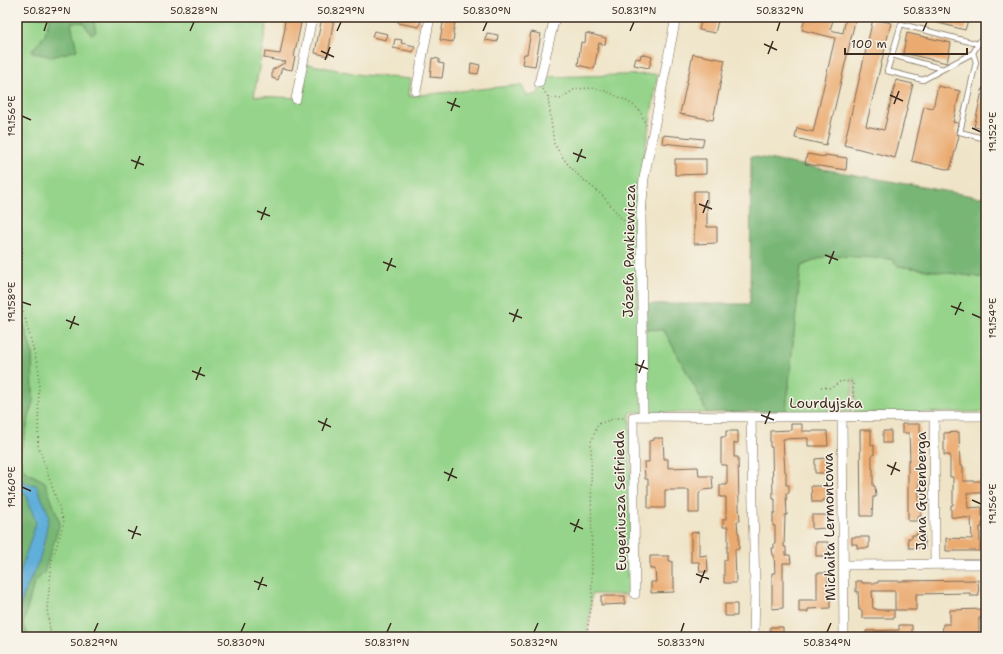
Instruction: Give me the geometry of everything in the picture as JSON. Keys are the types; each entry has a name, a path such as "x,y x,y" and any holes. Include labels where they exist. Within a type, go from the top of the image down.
{"street":[{"path":"296,100 312,17"},
{"path":"416,91 430,17"},
{"path":"539,83 555,17"},
{"name":"Józefa Pankiewicza","path":"643,416 641,214 644,178 676,17"},
{"name":"Eugeniusza Seifrieda","path":"635,594 633,417 643,416"},
{"name":"Lourdyjska","path":"643,416 986,416"},
{"name":"Jana Gutenberga","path":"934,416 935,565"},
{"path":"752,417 754,637"},
{"name":"Michaiła Lermontowa","path":"842,417 844,637"},
{"path":"844,565 986,564"}],"lane":[{"path":"974,53 923,80 887,71 901,24 978,44"},
{"path":"986,33 978,44 974,53 976,62 960,132 986,138"},
{"path":"892,55 943,69"}],"path":[{"path":"978,17 986,26"},
{"path":"539,83 548,97 554,144 566,162 580,177 602,195 632,231"},
{"path":"548,97 560,99 574,89 592,88 606,91 640,109 648,133 653,136"},
{"path":"17,237 22,246 23,254 20,299 39,371 38,445 64,522 52,561 47,609 51,637"},
{"path":"822,387 831,388 841,381 854,382 853,417"},
{"path":"586,637 592,603 591,442 598,424 616,418 633,417"}],"green space":[{"path":"17,17 50,17 45,35 31,52 52,57 70,23 83,22 91,34 93,17 268,17 254,96 301,98 307,64 363,75 411,79 409,96 521,85 528,96 538,94 543,77 658,74 642,167 639,329 664,330 698,393 707,413 630,413 632,595 592,594 587,637 29,637 23,625 34,583 44,573 45,482 23,470 20,456 33,400 32,352 17,304"},
{"path":"50,17 93,17 96,32 91,34 83,22 71,23 77,50 52,57 31,52 45,35"},
{"path":"751,156 978,197 986,196 986,278 898,266 892,259 828,255 801,266 786,411 707,413 698,393 664,330 646,329 647,304 750,304"},
{"path":"828,255 892,259 898,266 986,278 986,412 855,413 855,379 853,379 851,412 786,411 801,266"},
{"path":"17,304 32,352 33,400 20,456 23,470 45,482 60,523 44,573 34,583 23,625 29,637 17,637 17,612 27,554 17,582"}],"water":[{"path":"17,476 27,484 36,485 49,515 40,558 24,594 18,613 17,632 17,582 36,523 27,496 17,486"}],"building":[{"path":"322,17 334,17 328,56 315,53"},
{"path":"399,17 414,17 413,19 421,20 419,27 398,23"},
{"path":"444,17 456,17 453,42 440,40"},
{"path":"702,17 719,17 715,33 699,30"},
{"path":"805,17 834,17 830,30 843,33 846,17 856,17 826,145 795,138 797,128 813,132 835,38 802,30"},
{"path":"925,17 969,17 965,30 924,19"},
{"path":"873,19 891,23 866,126 884,130 896,80 913,84 895,158 844,145"},
{"path":"285,20 301,23 292,70 282,68 278,80 272,78 272,70 286,62 264,58 265,52 280,54"},
{"path":"374,31 388,34 386,40 372,37"},
{"path":"531,32 541,34 535,66 522,64 524,54 527,54"},
{"path":"487,33 498,35 497,42 485,40"},
{"path":"586,33 606,38 605,45 599,43 594,69 578,65 581,42 585,43"},
{"path":"907,33 951,43 947,63 903,53"},
{"path":"395,39 402,40 401,43 415,46 413,52 393,48"},
{"path":"641,54 652,57 649,68 634,65 636,58 640,59"},
{"path":"693,54 725,60 713,120 680,114"},
{"path":"432,58 439,59 439,63 444,64 442,78 430,77"},
{"path":"471,63 480,65 478,74 470,73"},
{"path":"938,86 960,91 953,122 958,123 956,133 959,136 950,170 912,161 924,106 933,108"},
{"path":"983,87 986,87 986,129 974,127"},
{"path":"663,135 704,139 702,147 662,143"},
{"path":"807,154 847,158 846,170 805,164"},
{"path":"675,159 706,159 706,174 675,175"},
{"path":"694,191 707,191 707,227 717,227 717,243 694,244"},
{"path":"791,424 802,424 802,431 827,431 828,446 808,446 808,438 783,439 786,485 789,485 789,493 786,493 787,515 785,515 784,547 786,547 786,555 790,555 791,563 783,563 783,608 772,609 772,573 775,573 772,548 774,548 775,543 773,513 775,513 775,499 773,499 772,447 770,447 770,431 791,430"},
{"path":"902,424 920,424 921,472 919,472 919,504 921,504 921,516 918,516 918,521 908,521 908,460 910,460 909,433 902,433"},
{"path":"860,430 871,430 871,445 874,445 872,469 873,486 875,486 876,497 873,497 872,516 861,516"},
{"path":"726,431 738,431 738,443 734,443 734,457 738,457 740,521 737,521 739,549 735,549 736,583 724,583 724,560 727,560 728,527 723,527 723,519 726,519 726,497 720,497 720,485 727,485 727,465 721,465 721,437 726,437"},
{"path":"883,431 891,431 891,443 883,443"},
{"path":"959,432 960,466 963,466 963,481 982,481 982,493 967,493 968,508 982,507 982,516 986,516 986,523 982,523 982,527 980,527 980,551 946,551 946,538 972,539 971,518 951,517 951,505 953,505 953,477 950,477 950,455 944,455 944,433"},
{"path":"654,438 663,438 664,459 668,459 668,468 698,467 699,476 712,476 713,489 702,490 699,494 699,513 689,513 689,490 665,490 665,508 648,508 648,479 645,479 644,462 649,462 649,441 654,440"},
{"path":"827,458 827,473 815,473 815,459"},
{"path":"811,486 827,486 828,500 823,500 823,502 812,502"},
{"path":"812,515 827,515 827,528 812,529"},
{"path":"699,532 699,556 707,555 708,572 700,572 699,562 691,562 691,533"},
{"path":"917,532 924,532 925,548 909,548 908,538 912,538 912,535 917,535"},
{"path":"852,537 869,537 869,548 857,548 857,544 852,544"},
{"path":"816,542 828,542 828,556 816,556"},
{"path":"650,556 669,556 669,561 672,561 674,592 651,593 651,582 656,582 655,569 650,569"},
{"path":"817,573 828,573 830,608 808,609 808,612 799,612 799,600 817,600"},
{"path":"978,580 979,596 970,596 970,593 916,594 916,610 895,610 895,591 872,591 873,608 878,610 894,610 894,618 862,618 862,610 859,610 856,581 862,581 862,583 878,583 878,581"},
{"path":"601,596 625,596 625,604 601,605"},
{"path":"725,604 737,604 737,616 725,616"},
{"path":"984,609 984,618 979,618 979,637 942,637 943,624 950,624 950,610"},
{"path":"899,625 912,625 912,637 866,637 866,631 899,630"},
{"path":"770,627 783,627 783,637 770,637"}]}
